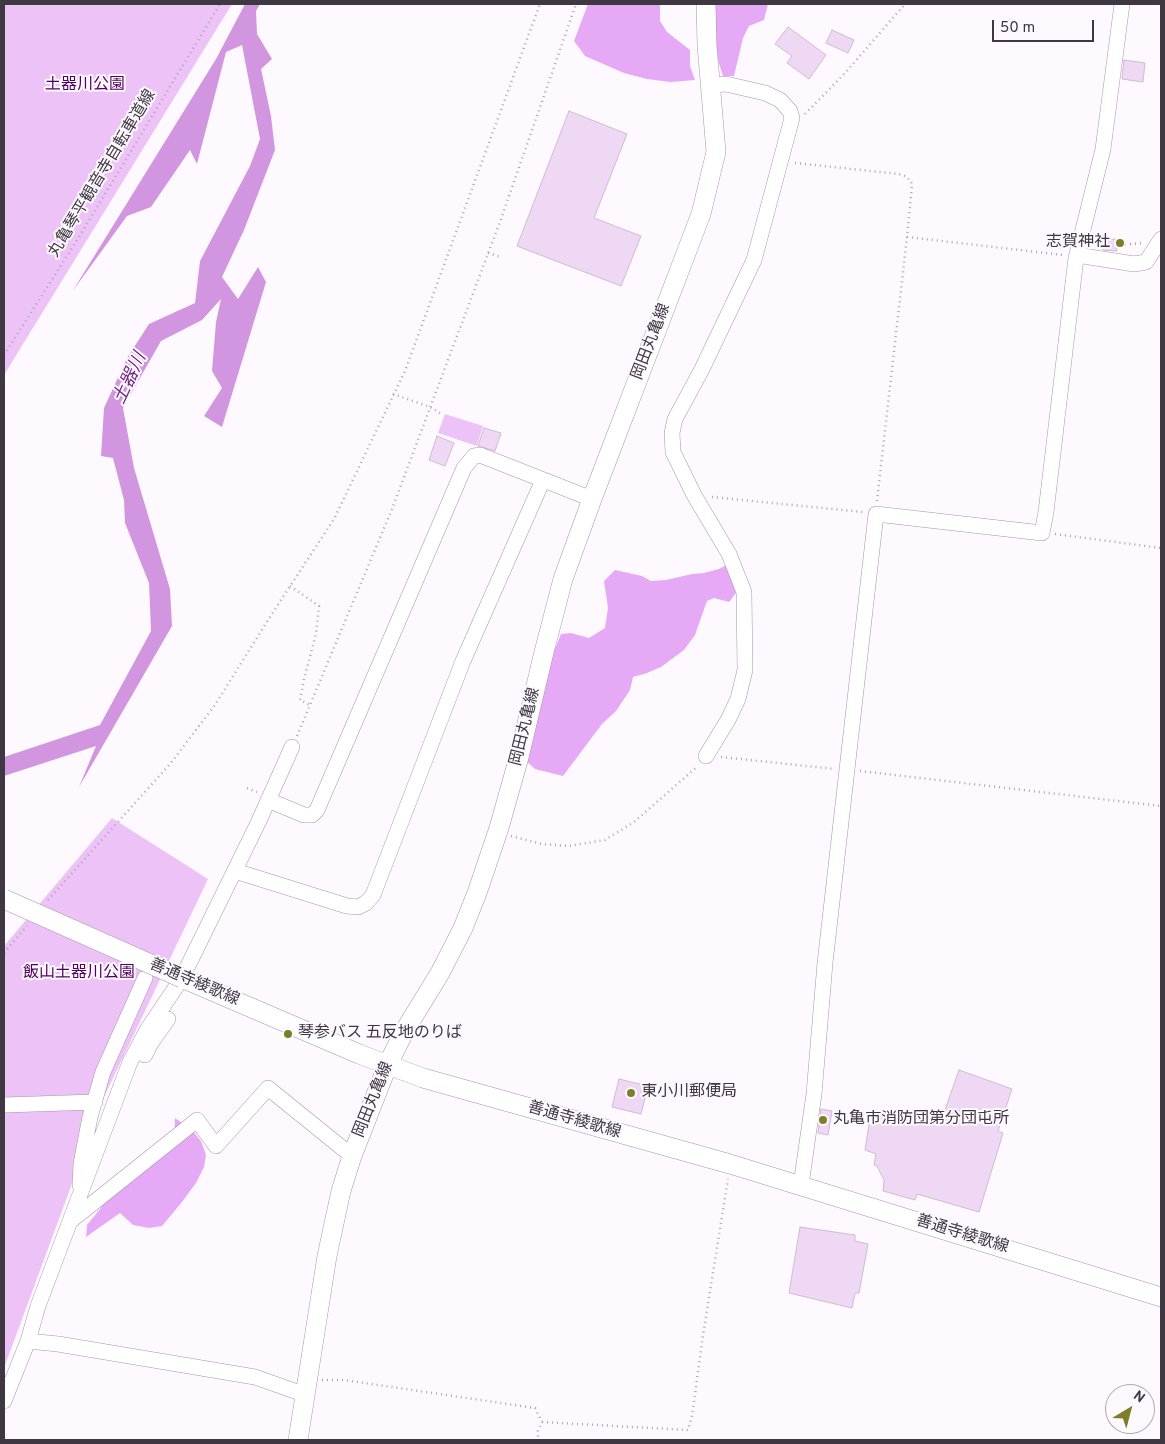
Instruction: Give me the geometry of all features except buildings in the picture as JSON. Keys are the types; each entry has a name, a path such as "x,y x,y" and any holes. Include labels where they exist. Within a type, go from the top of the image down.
{"main road":[{"name":"岡田丸亀線","path":"298,1440 327,1256 341,1191 352,1156 388,1064 405,1030 440,973 478,893 498,832 519,757 564,579 592,499 701,214 716,152 707,45 706,4"},
{"name":"善通寺綾歌線","path":"4,899 359,1054 424,1078 730,1164 1161,1297"}],"street":[{"path":"801,1186 814,1094 825,963 876,514 1042,533 1077,256 1103,149 1122,4"},
{"path":"706,756 728,720 738,699 745,670 744,592 729,554 694,495 673,452 672,433 675,419 702,369 754,260 792,118 790,111 780,100 765,93 726,84 710,85"},
{"path":"1077,256 1134,264 1146,262 1161,239"},
{"path":"268,800 304,815 312,815 317,810 464,468 474,456 480,455 592,499"},
{"path":"234,871 348,906 358,907 366,903 373,895 463,661 543,480"},
{"path":"4,1401 28,1341 38,1306 130,1062 147,1030 182,978 292,747"},
{"path":"79,1200 81,1164 103,1072 144,978"},
{"path":"79,1200 92,1186 131,1085 151,1043 168,1018"},
{"path":"71,1220 197,1120 216,1146 268,1088 352,1156"},
{"path":"4,1105 95,1102"},
{"path":"28,1341 67,1345 255,1377 307,1388"}],"path":[{"name":"丸亀琴平観音寺自転車道線","path":"4,355 90,220 220,4"},
{"path":"48,901 170,764 215,705 334,519 394,394 417,339 540,4"},
{"path":"292,747 392,509 488,253 576,4"},
{"path":"789,128 812,108 846,72 906,4"},
{"path":"694,495 876,514 912,186 905,176 898,174 797,164 781,160"},
{"path":"907,237 1077,256"},
{"path":"488,253 501,258"},
{"path":"394,394 430,407 443,415"},
{"path":"1042,533 1161,548"},
{"path":"290,586 319,606 316,634 300,700 310,705"},
{"path":"498,832 542,844 569,846 605,840 634,822 696,768 706,756 868,772 1161,806"},
{"path":"4,953 31,921"},
{"path":"542,1422 688,1430 692,1416 730,1164"},
{"path":"307,1388 344,1380 535,1408 542,1422"},
{"path":"538,1440 538,1431 542,1422"}],"green space":[{"name":"土器川公園","path":"4,4 232,4 4,375"},
{"path":"445,414 483,426 477,446 438,433"},
{"name":"飯山土器川公園","path":"112,818 208,879 104,1097 4,1368 4,946"}],"shaded area":[{"path":"588,4 660,4 660,21 667,32 690,50 690,66 695,80 670,82 647,79 624,73 585,56 574,41"},
{"path":"713,4 768,4 764,20 749,26 743,38 734,76 723,76 718,60 712,15"},
{"path":"732,562 741,586 729,602 714,598 707,601 695,635 684,650 661,667 633,677 630,690 616,711 602,724 563,776 535,769 525,760 551,659 561,634 571,633 589,638 605,628 608,608 604,581 615,570 642,576 651,581 666,580 719,569"},
{"path":"175,1118 192,1130 201,1141 206,1155 204,1167 196,1183 182,1202 162,1226 149,1228 133,1225 120,1213 86,1237 87,1225 100,1209 106,1197 174,1140"}],"water":[{"name":"土器川","path":"245,4 260,4 256,11 257,34 272,59 261,69 271,116 275,150 244,230 222,277 238,299 258,267 266,282 222,427 204,416 222,388 212,371 216,322 221,299 202,320 161,341 123,408 134,468 170,589 172,626 79,787 96,746 4,776 4,757 100,725 151,631 149,583 125,523 124,500 113,458 101,456 104,408 127,358 149,324 195,303 200,261 250,166 260,139 242,45 226,52 197,164 190,150 151,207 127,216 72,292 216,59"}],"place":[{"name":"志賀神社","path":"1120,243"},
{"name":"琴参バス 五反地のりば","path":"288,1034"},
{"name":"東小川郵便局","path":"631,1093"},
{"name":"丸亀市消防団第分団屯所","path":"823,1120"}]}
